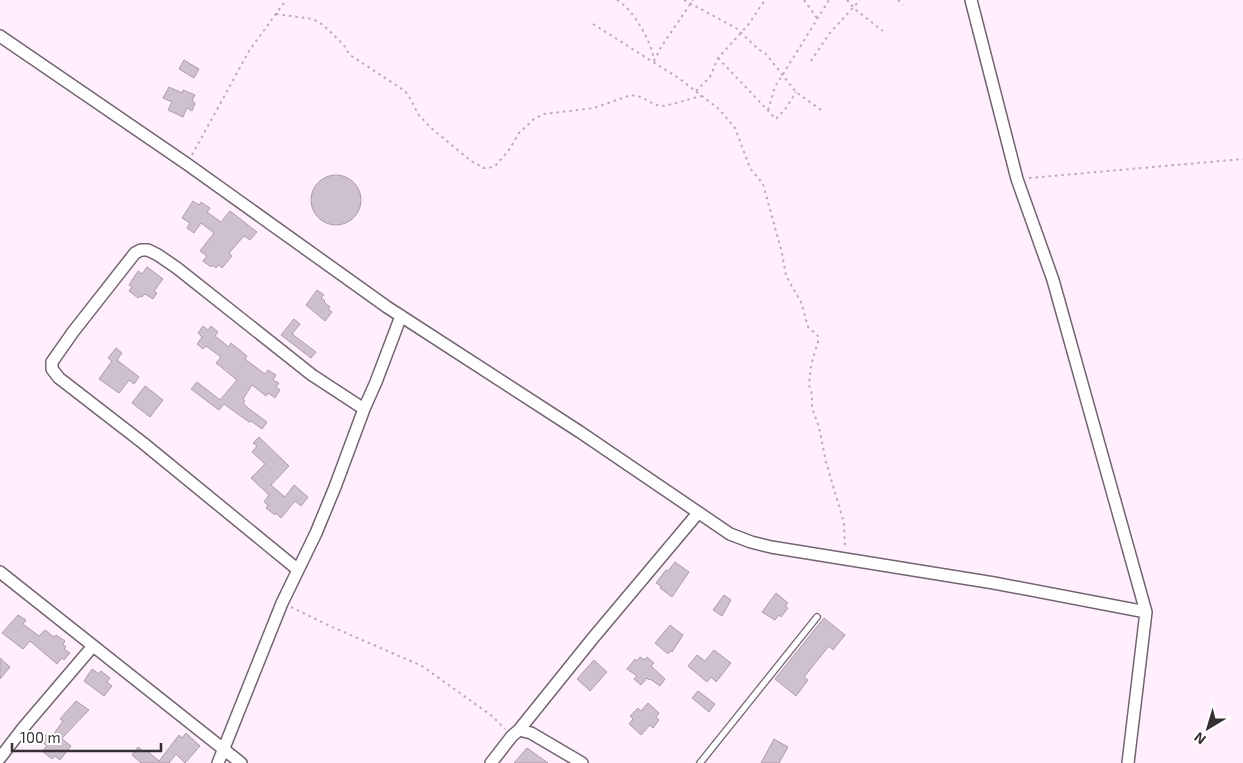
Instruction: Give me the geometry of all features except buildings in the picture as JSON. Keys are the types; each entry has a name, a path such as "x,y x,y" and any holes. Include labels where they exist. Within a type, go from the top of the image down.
{"street":[{"path":"971,0 1017,179 1053,280 1146,612 1128,763"},
{"path":"0,36 187,164 401,316 580,432 730,534 751,542 845,560 994,583 1146,612"},
{"path":"298,569 143,443 59,378 52,369 52,362 72,332 135,253 141,250 148,250 177,268 312,375 364,409"},
{"path":"218,763 282,603 316,533 401,316"},
{"path":"491,763 698,513"},
{"path":"0,572 223,751 241,763"},
{"path":"0,758 93,646"},
{"path":"515,733 531,733 582,763"}],"lane":[{"path":"700,763 817,617"}],"path":[{"path":"187,164 250,51 286,0"},
{"path":"616,0 639,25 653,53 654,61"},
{"path":"684,0 692,1 736,28 766,54 796,92 821,110"},
{"path":"696,91 710,77 718,58 741,34 765,0"},
{"path":"804,0 818,18"},
{"path":"768,110 775,87 782,74 828,0"},
{"path":"847,0 883,31"},
{"path":"811,61 823,41 860,0"},
{"path":"898,0 903,5"},
{"path":"654,61 661,47 692,1"},
{"path":"276,14 313,19 323,25 344,44 350,55 405,91 418,114 430,127 471,161 484,168 496,165 509,150 519,133 534,119 544,114 594,108 631,95 641,97 656,105 665,106 702,96"},
{"path":"592,24 654,61 720,110 735,128 750,168 763,184 782,253 786,276 801,302 808,326 818,336 811,365 809,385 812,394 812,408 821,434 826,462 844,523 845,560"},
{"path":"718,58 776,119 796,92"},
{"path":"1017,179 1243,159"},
{"path":"282,603 422,666 515,733"}]}
